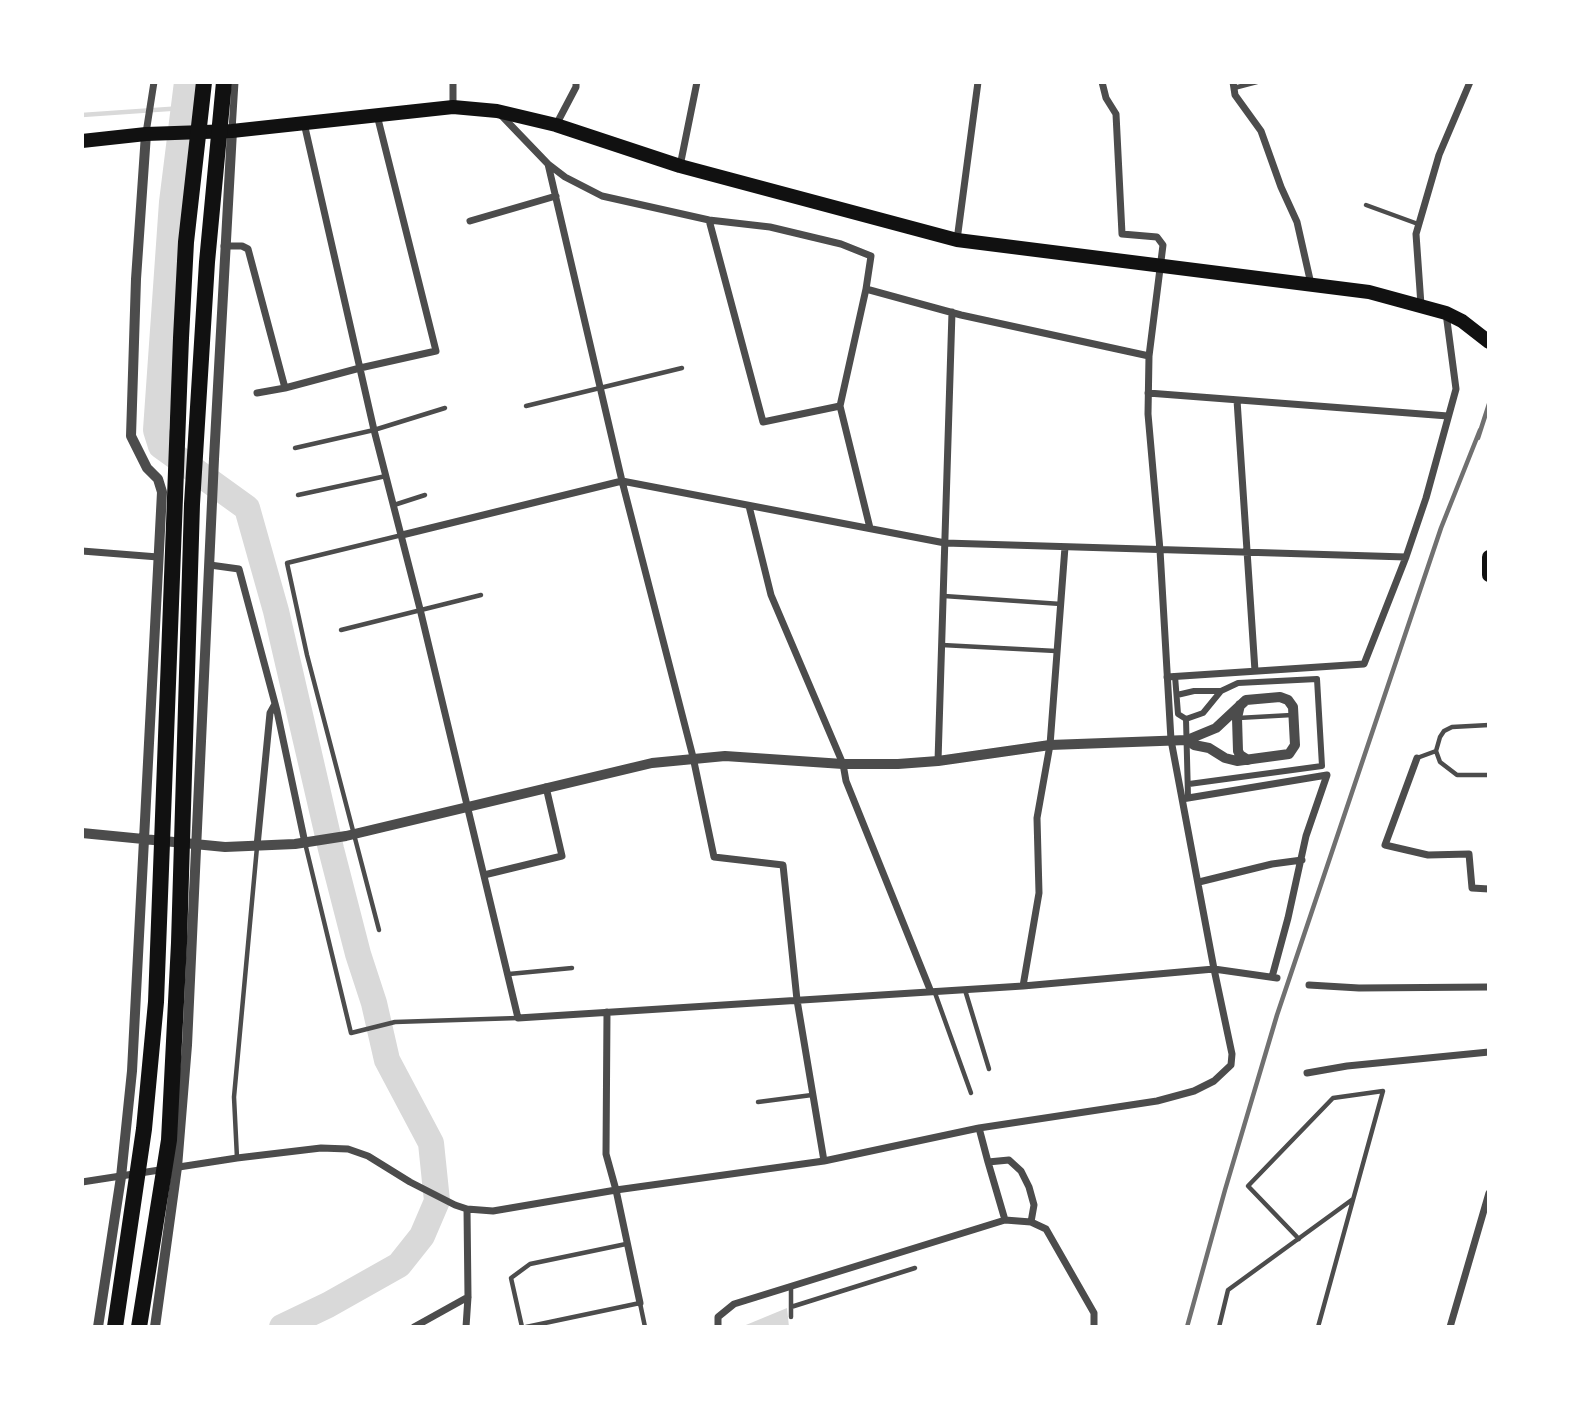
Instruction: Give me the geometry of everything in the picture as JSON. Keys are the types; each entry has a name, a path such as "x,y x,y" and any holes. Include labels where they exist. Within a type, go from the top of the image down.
{"highway":[{"path":"115,1327 144,1129 156,1002 186,242 204,82"},
{"path":"139,1327 169,1140 181,902 193,490 207,262 224,82"}],"main road":[{"path":"82,141 151,134 232,131 453,107 497,111 556,125 680,166 957,240 1369,292 1422,304 1446,313 1462,321 1488,341"},
{"path":"1489,557 1489,575"}],"street":[{"path":"98,1327 121,1177 132,1071 162,492 158,479 147,468 131,436 136,279 151,134 153,82"},
{"path":"155,1327 177,1167 187,1045 224,246 235,82"},
{"path":"453,82 453,107"},
{"path":"556,125 576,88 576,82"},
{"path":"680,166 697,82"},
{"path":"957,240 978,82"},
{"path":"82,1182 237,1158 321,1149 348,1149 368,1156 455,1205 493,1211 616,1189 824,1161 979,1128 1157,1101 1194,1091 1214,1081 1231,1065 1232,1055 1214,969 1185,798 1171,740 1171,676 1148,414 1149,356 1163,245 1157,237 1122,234 1115,114 1106,98 1102,82"},
{"path":"1422,304 1416,234 1439,155 1470,82"},
{"path":"1233,85 1235,95 1261,131 1297,222 1311,284"},
{"path":"497,111 548,164 565,177 602,196 709,220 770,227 841,244 871,256 840,406 870,528"},
{"path":"257,393 436,351 377,115"},
{"path":"304,122 374,430 402,535 518,1018 1023,986 1214,969 1274,977 1306,836 1327,775 1185,798"},
{"path":"548,164 714,857 783,865 797,1000 824,1161"},
{"path":"470,221 556,196"},
{"path":"709,220 762,422 840,406"},
{"path":"224,246 242,246 248,249 285,388"},
{"path":"866,289 952,312 1149,356"},
{"path":"938,761 952,312"},
{"path":"1171,676 1364,664 1426,498 1455,389 1446,313"},
{"path":"1148,393 1448,416"},
{"path":"1237,400 1255,671"},
{"path":"402,535 622,481 945,543 1406,557"},
{"path":"749,506 771,595 843,764 846,781 933,992"},
{"path":"1023,986 1039,893 1037,818 1050,745 1065,547"},
{"path":"82,551 158,557"},
{"path":"210,565 239,569 310,842"},
{"path":"1171,676 1177,695 1178,714 1186,719"},
{"path":"1177,695 1194,691 1221,691 1238,683 1317,679 1322,766 1189,784"},
{"path":"1186,719 1203,713 1221,691"},
{"path":"82,833 197,845 257,846 310,842 629,767 692,757 761,757 843,764 938,761 1050,745 1187,740 1216,728 1242,701 1284,698 1291,703 1295,745 1292,752 1248,760 1230,760 1187,740"},
{"path":"1242,701 1237,718 1238,751 1248,760"},
{"path":"257,846 270,713 275,704"},
{"path":"1185,798 1189,784 1186,719"},
{"path":"1417,758 1385,845 1428,855 1469,854 1472,888 1489,889"},
{"path":"484,875 562,856 546,787"},
{"path":"1199,882 1272,864 1302,860"},
{"path":"1309,985 1359,988 1489,987"},
{"path":"607,1012 606,1154 640,1303"},
{"path":"1307,1073 1347,1066 1489,1052"},
{"path":"979,1128 1005,1220"},
{"path":"988,1162 1009,1160 1021,1171 1034,1205 1031,1222"},
{"path":"1450,1327 1489,1194"},
{"path":"466,1327 467,1209"},
{"path":"718,1327 718,1317 734,1304 1005,1220 1031,1222 1046,1229 1094,1313 1094,1327"},
{"path":"414,1327 468,1297"}],"lane":[{"path":"1233,85 1257,82"},
{"path":"1366,205 1419,225"},
{"path":"526,406 682,368"},
{"path":"295,448 374,430 445,408"},
{"path":"298,495 387,476"},
{"path":"394,505 425,495"},
{"path":"379,930 351,834 287,563 402,535"},
{"path":"341,630 481,594"},
{"path":"944,596 1061,604"},
{"path":"942,645 1057,651"},
{"path":"1237,718 1293,715"},
{"path":"1489,725 1452,727 1444,731 1436,751 1440,762 1457,775 1489,775"},
{"path":"1417,758 1436,751"},
{"path":"310,842 351,1033 395,1022 518,1018"},
{"path":"237,1158 234,1097 257,846"},
{"path":"509,974 572,968"},
{"path":"965,990 989,1069"},
{"path":"933,992 971,1093"},
{"path":"1299,1238 1248,1186 1333,1098 1383,1091 1318,1327"},
{"path":"758,1102 813,1094"},
{"path":"1219,1327 1228,1290 1353,1198"},
{"path":"626,1244 530,1264 511,1278 524,1327 640,1303 645,1327"},
{"path":"791,1307 915,1268"},
{"path":"791,1287 791,1317"}],"shaded area":[{"path":"787,1308 789,1327 741,1327"}],"waterway":[{"path":"187,82 172,202 156,430 161,446 247,508 276,611 331,849 387,1060 431,1143 437,1201 422,1236 399,1265 282,1327"},
{"path":"82,115 183,108"}],"railway":[{"path":"1478,438 1489,404"},
{"path":"1187,1327 1277,1015 1441,528 1480,430"}]}
